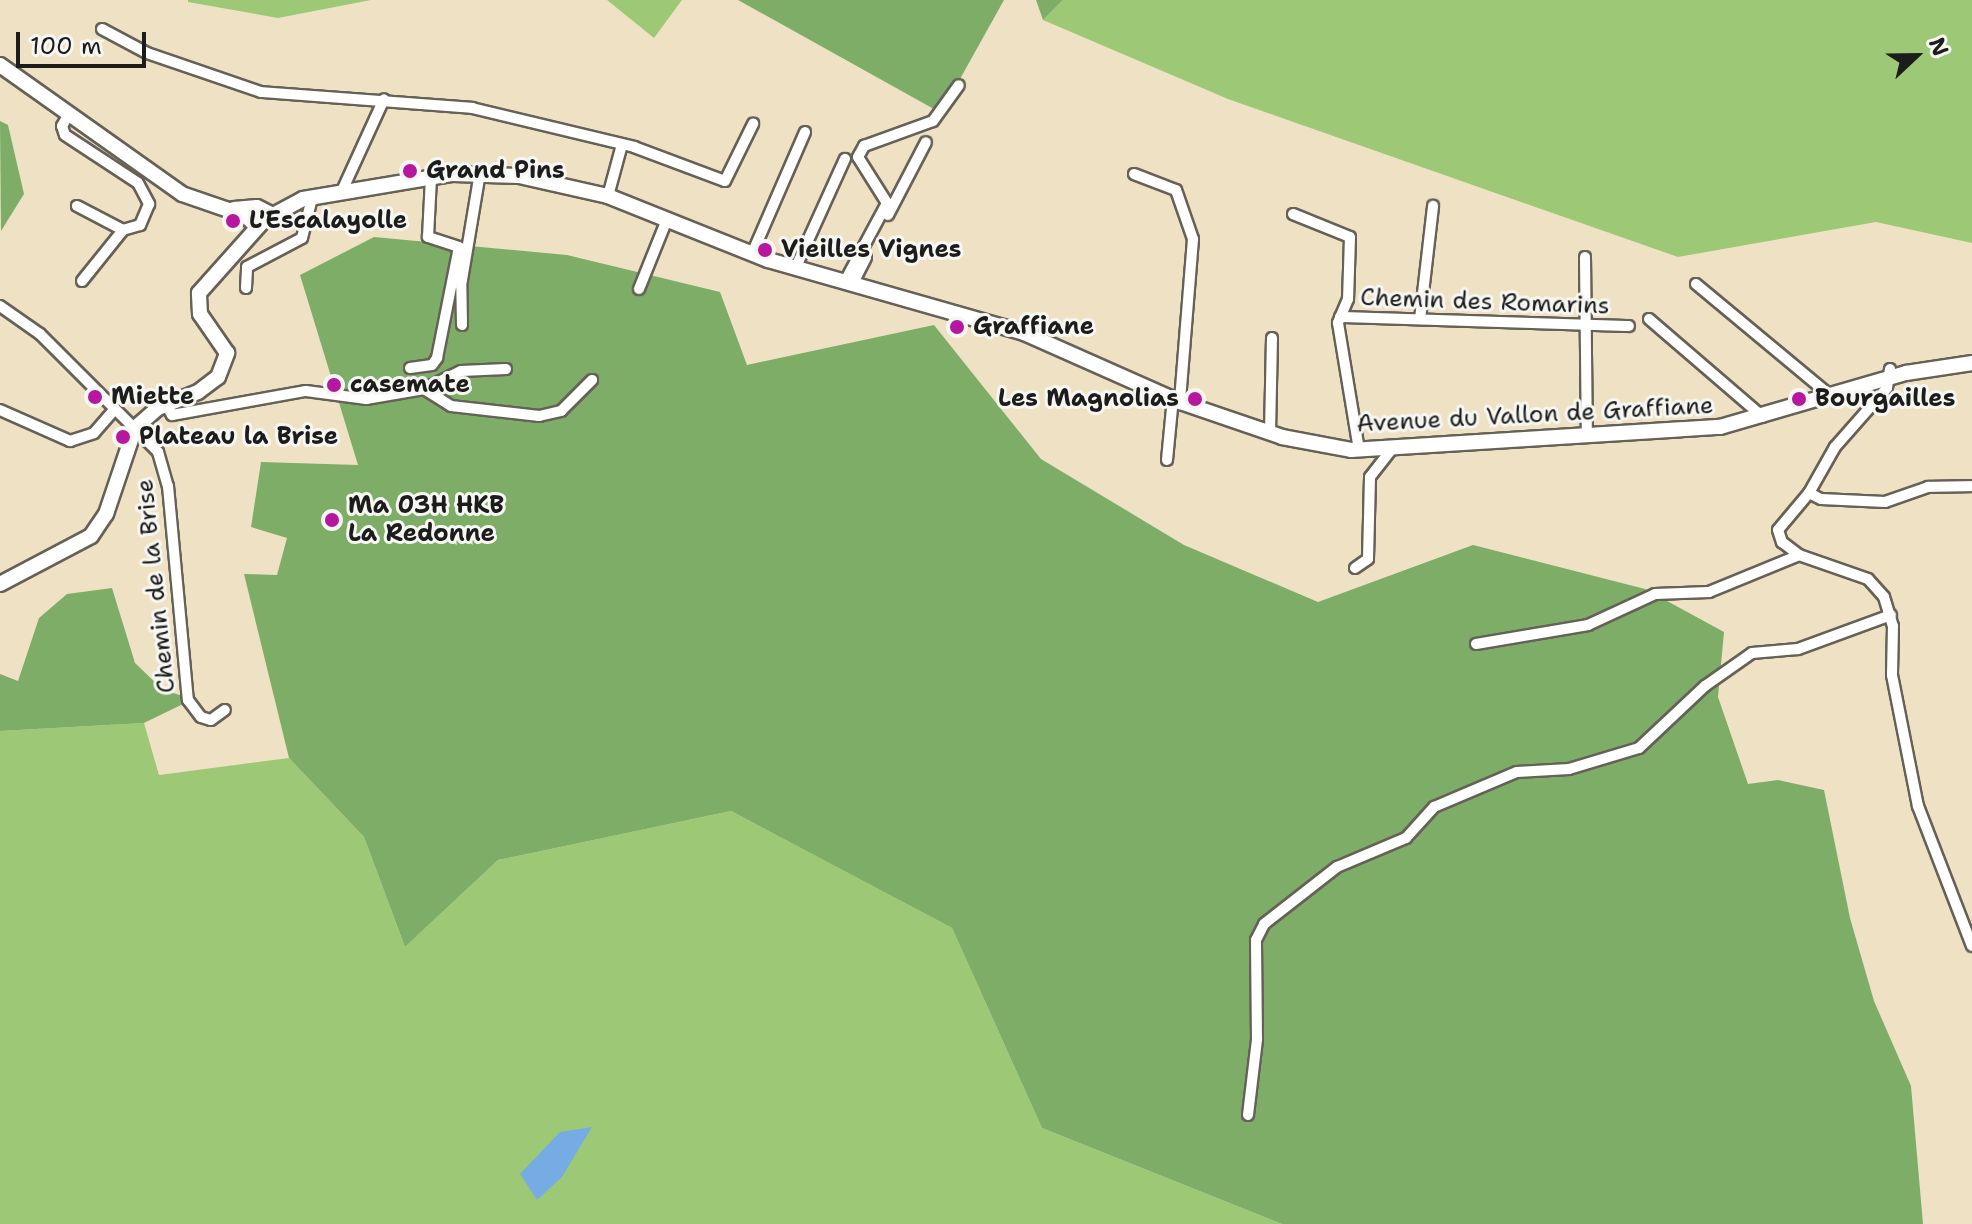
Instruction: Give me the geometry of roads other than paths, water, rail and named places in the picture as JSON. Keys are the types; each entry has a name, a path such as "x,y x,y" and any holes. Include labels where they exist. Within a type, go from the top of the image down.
{"street":[{"path":"102,29 147,53 261,92 472,108 621,148 634,147 725,181 753,124"},
{"path":"0,65 182,194 246,216 257,227"},
{"path":"848,284 887,203 858,157 864,146 933,121 959,85"},
{"path":"341,193 384,99"},
{"path":"69,114 62,126 65,135 138,183 148,197 145,220 123,230 82,281"},
{"path":"752,254 805,132"},
{"path":"848,284 926,142"},
{"path":"608,196 621,148"},
{"path":"795,269 845,159"},
{"path":"462,325 460,293 480,173"},
{"name":"Avenue du Vallon de Graffiane","path":"135,428 165,403 198,392 225,365 225,344 200,314 199,293 271,214 312,198 431,177 480,173 540,179 608,196 666,222 795,269 1024,333 1177,400 1270,433 1359,450 1713,428 1764,418 1890,373 1972,354"},
{"path":"1134,174 1176,190 1193,239 1177,400 1167,460"},
{"path":"410,368 432,365 437,358 459,247 428,237 431,177"},
{"path":"246,288 247,267 302,238 312,198"},
{"path":"77,206 123,230"},
{"path":"1420,319 1433,206"},
{"path":"226,210 257,207 271,214"},
{"name":"Chemin des Romarins","path":"1293,214 1350,237 1348,299 1340,317 1359,450"},
{"path":"639,289 666,222"},
{"path":"1585,257 1587,437"},
{"path":"1696,284 1831,395"},
{"path":"0,306 40,334 135,428 110,505 95,532 70,552 0,584"},
{"name":"Chemin des Romarins","path":"1340,317 1629,326"},
{"path":"1649,319 1764,418"},
{"path":"1270,433 1272,338"},
{"name":"Avenue du Vallon de Graffiane","path":"1890,373 1972,363"},
{"path":"165,403 172,415 306,391 366,399 424,389 461,371 506,369"},
{"path":"1890,373 1829,454 1809,493 1778,530 1782,542 1799,555 1868,579 1881,591 1891,615 1892,675 1918,806 1972,946"},
{"path":"424,389 451,406 539,416 561,411 592,380"},
{"path":"0,410 70,441 94,433 115,409"},
{"name":"Chemin de la Brise","path":"135,428 158,452 167,479 188,700 201,717 211,720 225,710"},
{"path":"1355,568 1368,559 1370,477 1392,449"},
{"path":"1809,493 1821,499 1885,502 1928,487 1972,486"},
{"path":"1476,644 1588,625 1655,594 1709,592 1799,555"},
{"path":"1248,1115 1257,1039 1256,940 1264,924 1337,867 1406,838 1434,807 1517,772 1569,769 1639,748 1705,686 1752,653 1798,649 1891,615"}],"water":[{"path":"592,1127 562,1177 537,1200 520,1174 560,1132"}],"place":[{"name":"Grand Pins","path":"410,171"},
{"name":"L'Escalayolle","path":"233,221"},
{"name":"Vieilles Vignes","path":"765,250"},
{"name":"Graffiane","path":"957,327"},
{"name":"casemate","path":"334,385"},
{"name":"Miette","path":"95,397"},
{"name":"Les Magnolias","path":"1195,399"},
{"name":"Bourgailles","path":"1799,399"},
{"name":"Plateau la Brise","path":"123,437"},
{"name":"Ma 03H HKB La Redonne","path":"332,520"}]}
